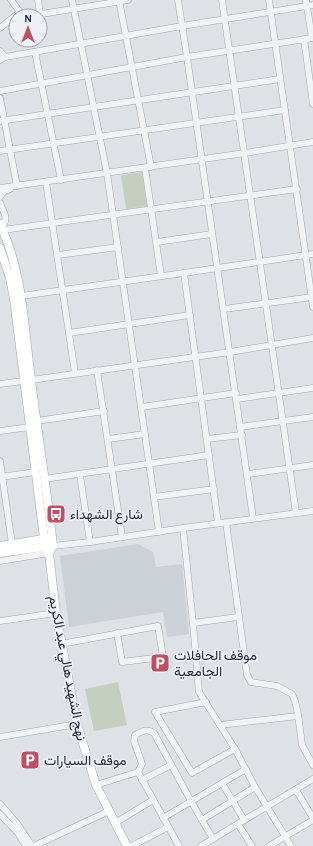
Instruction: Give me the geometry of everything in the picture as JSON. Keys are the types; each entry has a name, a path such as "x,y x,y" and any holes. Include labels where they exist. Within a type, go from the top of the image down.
{"main road":[{"path":"2,227 18,276 21,296 30,427 36,472 49,544"},
{"path":"0,248 10,278 27,380 37,421 44,479 49,544"},
{"path":"0,546 12,544 49,544"},
{"path":"0,553 49,544"},
{"name":"نهج الشهيد هالي عبد الكريم","path":"49,544 56,613 77,724 96,785 127,846"}],"street":[{"path":"72,0 107,172 159,532"},
{"path":"48,13 128,0"},
{"path":"178,0 248,474 253,518"},
{"path":"222,0 296,513"},
{"path":"269,0 313,307"},
{"path":"119,1 144,130 152,210 161,276"},
{"path":"0,51 3,59 35,52 308,4 312,38 187,57 0,91"},
{"path":"0,28 8,22"},
{"path":"304,39 311,74 313,104"},
{"path":"35,52 61,180"},
{"path":"2,120 280,78"},
{"path":"0,98 2,120 17,186"},
{"path":"0,151 285,110"},
{"path":"0,188 313,142"},
{"path":"46,182 75,373"},
{"path":"0,197 3,192 17,186"},
{"path":"0,203 6,218 2,227 53,223 297,189"},
{"path":"157,242 212,234"},
{"path":"58,255 118,247"},
{"path":"21,296 123,281 184,274 313,254"},
{"path":"184,274 218,523"},
{"path":"224,309 312,297"},
{"path":"69,333 190,315"},
{"path":"0,384 230,352 313,338"},
{"path":"98,370 122,537"},
{"path":"142,406 201,398 313,388"},
{"path":"37,421 104,411"},
{"path":"240,427 313,417"},
{"path":"0,431 30,427"},
{"path":"108,439 145,434"},
{"path":"207,439 242,435"},
{"path":"44,479 209,455"},
{"path":"0,461 1,477 12,544"},
{"path":"248,474 313,465"},
{"path":"1,477 36,472"},
{"path":"80,474 90,542"},
{"path":"154,497 214,489"},
{"path":"0,561 49,544 90,542 253,518 313,511"},
{"path":"226,522 238,617 249,680 251,682 277,686 292,694 298,716 302,745 313,765"},
{"path":"183,528 199,692 235,749 267,807 291,846"},
{"path":"0,621 56,613"},
{"path":"193,623 238,617"},
{"path":"61,644 117,633 158,626 162,657 122,662 117,633"},
{"path":"206,702 155,712 192,773 235,749"},
{"path":"220,725 298,716"},
{"path":"0,737 77,724"},
{"path":"96,785 138,772 142,764 134,741 135,735 144,730 151,730 202,820 212,842"},
{"path":"142,780 171,765"},
{"path":"163,818 246,769"},
{"path":"138,772 179,846"},
{"path":"201,846 212,842 241,822 313,779"},
{"path":"222,783 233,801 252,846"},
{"path":"202,820 256,787"},
{"path":"269,846 313,819 296,790"},
{"path":"115,823 153,800"},
{"path":"0,804 20,826 33,846 109,811"},
{"path":"0,814 18,833 26,846"},
{"path":"132,846 168,827"}],"shaded area":[{"path":"138,544 153,552 156,567 182,564 189,634 167,637 163,612 69,627 60,556"}],"green space":[{"path":"142,172 147,206 126,209 121,175"},
{"path":"118,682 127,725 94,731 85,689"}],"place":[{"name":"شارع الشهداء","path":"56,514"},
{"name":"موقف الحافلات الجامعية","path":"160,663"},
{"name":"موقف السيارات","path":"30,760"}]}
